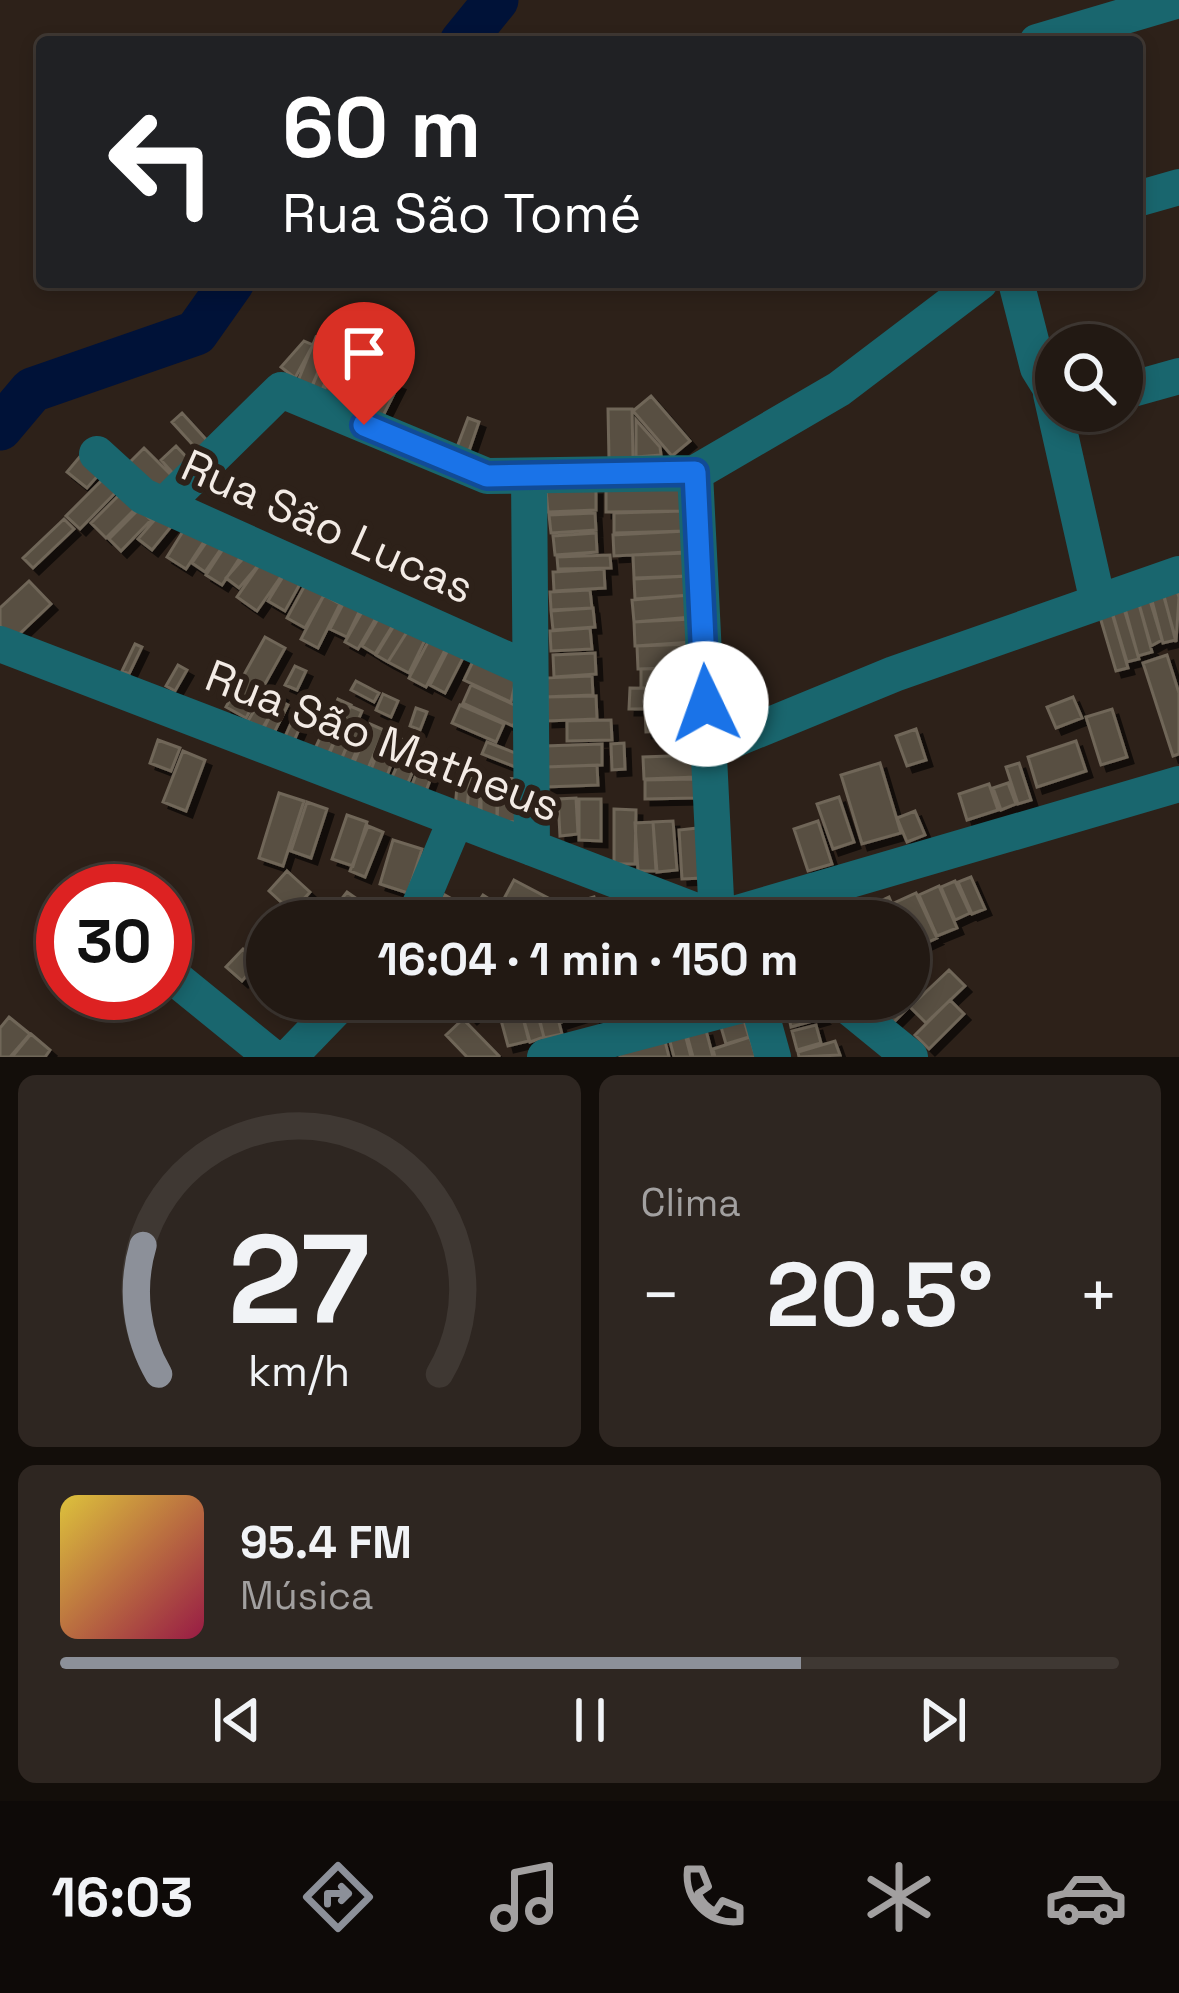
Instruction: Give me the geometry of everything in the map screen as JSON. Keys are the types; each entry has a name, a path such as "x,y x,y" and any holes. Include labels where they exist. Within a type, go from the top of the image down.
{"street":[{"path":"1057,36 1179,0"},
{"path":"1143,197 1179,187"},
{"path":"164,505 281,391 487,476 695,472 839,389 972,288"},
{"path":"1018,288 1035,341"},
{"path":"1143,386 1179,376"},
{"path":"1061,432 1096,598"},
{"name":"Rua São Lucas","path":"98,454 142,496 530,670"},
{"path":"695,472 709,750 742,900"},
{"path":"529,476 532,848"},
{"path":"709,750 1096,598 1179,574"},
{"name":"Rua São Matheus","path":"0,644 532,848 693,900"},
{"path":"801,900 1179,784"},
{"path":"422,900 456,819"},
{"path":"192,992 272,1057"},
{"path":"290,1057 325,1020"},
{"path":"545,1057 683,1020"},
{"path":"763,1020 773,1057"},
{"path":"865,1020 910,1057"}],"building":[{"path":"316,337 330,343 312,387 298,381"},
{"path":"304,341 313,345 295,378 281,367"},
{"path":"327,351 336,355 322,390 312,386"},
{"path":"347,366 356,371 342,399 334,395"},
{"path":"333,369 343,373 332,397 323,393"},
{"path":"358,371 368,376 353,404 344,399"},
{"path":"370,376 378,380 363,409 355,405"},
{"path":"381,377 389,381 374,411 366,407"},
{"path":"391,381 399,384 383,416 376,412"},
{"path":"651,396 690,441 672,456 633,411"},
{"path":"608,409 632,409 633,458 609,459"},
{"path":"182,413 212,446 202,455 172,422"},
{"path":"468,418 479,422 469,451 457,447"},
{"path":"636,420 660,447 661,455 636,457"},
{"path":"176,446 193,464 178,479 161,460"},
{"path":"144,448 175,479 161,493 130,462"},
{"path":"82,454 102,471 87,488 67,472"},
{"path":"106,476 119,489 80,529 66,516"},
{"path":"606,486 683,486 684,511 606,512"},
{"path":"596,489 596,510 548,512 546,491"},
{"path":"122,492 137,507 106,538 91,523"},
{"path":"139,509 151,520 121,551 109,539"},
{"path":"685,511 686,531 614,533 614,513"},
{"path":"595,513 596,530 551,533 549,515"},
{"path":"158,516 174,523 152,550 138,539"},
{"path":"64,519 74,529 33,568 23,558"},
{"path":"185,528 207,537 186,569 167,557"},
{"path":"686,531 687,552 614,556 613,535"},
{"path":"596,533 597,552 555,555 553,536"},
{"path":"210,537 223,546 205,572 192,563"},
{"path":"227,543 243,553 222,585 206,575"},
{"path":"248,553 260,563 239,588 226,578"},
{"path":"688,553 689,576 634,578 633,555"},
{"path":"610,555 611,568 558,569 557,557"},
{"path":"262,561 282,575 257,611 237,597"},
{"path":"604,569 605,588 554,591 553,572"},
{"path":"284,575 300,584 285,611 268,601"},
{"path":"689,576 690,595 635,599 634,579"},
{"path":"29,581 51,604 13,640 0,626 0,608"},
{"path":"305,585 324,595 305,628 287,618"},
{"path":"1176,588 1179,597 1176,642 1163,592"},
{"path":"590,590 592,608 551,610 550,592"},
{"path":"1162,590 1176,640 1163,643 1150,593"},
{"path":"1148,594 1162,640 1151,646 1137,597"},
{"path":"324,595 340,604 318,648 301,639"},
{"path":"690,595 692,617 634,622 632,600"},
{"path":"1137,597 1152,652 1138,656 1123,601"},
{"path":"344,602 360,610 347,637 330,629"},
{"path":"1122,602 1139,659 1127,662 1110,605"},
{"path":"1109,603 1128,668 1116,671 1097,607"},
{"path":"593,608 595,627 553,630 551,611"},
{"path":"363,610 376,618 358,649 345,642"},
{"path":"379,617 393,625 375,654 362,646"},
{"path":"692,619 693,642 635,646 634,622"},
{"path":"395,624 407,632 388,662 376,655"},
{"path":"590,628 592,649 551,651 550,631"},
{"path":"407,632 425,640 409,673 388,662"},
{"path":"265,637 285,648 246,718 226,707"},
{"path":"429,640 446,648 426,687 409,678"},
{"path":"135,644 142,647 129,674 122,671"},
{"path":"695,644 696,667 638,669 637,646"},
{"path":"450,646 465,654 445,693 430,685"},
{"path":"595,653 596,674 554,677 553,655"},
{"path":"1167,655 1179,693 1179,754 1173,756 1143,663"},
{"path":"475,657 516,679 511,702 464,680"},
{"path":"178,665 187,670 175,691 166,686"},
{"path":"295,666 306,671 297,690 285,685"},
{"path":"696,668 697,688 641,688 641,669"},
{"path":"592,676 593,695 543,697 542,678"},
{"path":"356,681 379,693 374,702 351,690"},
{"path":"471,685 521,708 513,726 463,703"},
{"path":"268,687 282,695 262,729 248,721"},
{"path":"630,688 697,689 697,708 629,709"},
{"path":"383,694 398,701 391,717 376,710"},
{"path":"596,696 597,719 547,721 547,697"},
{"path":"1073,697 1082,718 1056,728 1047,707"},
{"path":"338,699 351,705 326,759 313,753"},
{"path":"278,700 288,705 274,733 264,728"},
{"path":"460,705 504,724 496,742 452,723"},
{"path":"350,706 362,711 340,762 328,757"},
{"path":"416,708 427,712 420,730 410,726"},
{"path":"691,708 692,730 646,732 645,710"},
{"path":"1112,709 1127,757 1101,765 1086,717"},
{"path":"296,712 305,716 293,743 284,739"},
{"path":"611,720 612,740 567,741 567,721"},
{"path":"370,724 384,730 367,771 353,765"},
{"path":"356,726 366,730 351,763 342,758"},
{"path":"916,729 926,760 907,766 896,736"},
{"path":"385,733 401,739 385,781 369,775"},
{"path":"698,733 699,754 677,756 676,734"},
{"path":"158,740 180,748 171,771 150,763"},
{"path":"1076,741 1086,771 1037,787 1028,757"},
{"path":"487,742 523,756 518,768 482,754"},
{"path":"624,743 625,769 612,770 611,744"},
{"path":"602,744 602,765 546,767 545,746"},
{"path":"426,748 440,754 423,799 409,793"},
{"path":"183,751 205,760 186,811 163,802"},
{"path":"402,755 417,761 405,790 389,784"},
{"path":"697,755 697,777 644,779 643,757"},
{"path":"459,763 471,763 467,809 455,809"},
{"path":"880,763 901,833 862,844 841,775"},
{"path":"1019,763 1031,800 1018,804 1006,767"},
{"path":"597,765 598,785 546,787 546,767"},
{"path":"470,776 481,777 479,813 467,812"},
{"path":"481,776 497,776 497,817 481,817"},
{"path":"499,778 518,779 517,822 497,821"},
{"path":"695,779 695,798 645,799 645,780"},
{"path":"1008,783 1016,804 1001,810 993,788"},
{"path":"989,784 998,810 967,820 959,794"},
{"path":"279,793 304,801 283,866 259,858"},
{"path":"839,797 854,842 833,849 817,804"},
{"path":"576,798 578,834 560,836 558,799"},
{"path":"579,799 601,799 601,841 579,840"},
{"path":"307,802 327,809 311,858 291,851"},
{"path":"614,809 636,810 635,864 614,864"},
{"path":"915,811 925,835 907,842 897,818"},
{"path":"347,815 367,822 353,866 332,859"},
{"path":"673,821 677,870 657,872 653,822"},
{"path":"818,821 832,864 808,871 794,829"},
{"path":"653,822 656,871 638,871 635,823"},
{"path":"368,826 383,832 365,877 350,871"},
{"path":"698,828 702,878 682,879 679,830"},
{"path":"393,840 422,849 408,893 380,884"},
{"path":"287,871 310,892 303,900 279,900 269,891"},
{"path":"971,877 985,909 972,914 958,882"},
{"path":"514,880 548,898 547,900 503,900"},
{"path":"955,881 970,913 955,920 941,887"},
{"path":"939,886 957,928 937,936 930,920 930,900 921,900 919,895"},
{"path":"243,949 246,951 242,981 226,967"},
{"path":"949,970 965,986 930,1019 930,988"},
{"path":"950,1000 964,1014 929,1049 915,1035"},
{"path":"9,1017 30,1034 10,1057 0,1057 0,1028"},
{"path":"464,1020 499,1056 467,1057 446,1035"},
{"path":"501,1020 523,1020 529,1041 508,1046"},
{"path":"524,1020 539,1020 544,1037 530,1042"},
{"path":"540,1020 558,1020 562,1034 544,1038"},
{"path":"744,1020 749,1037 726,1044 721,1027"},
{"path":"790,1020 816,1020 791,1027"},
{"path":"816,1025 821,1043 797,1050 792,1031"},
{"path":"706,1030 713,1057 693,1057 687,1035"},
{"path":"31,1034 50,1050 45,1057 12,1057"},
{"path":"685,1034 691,1057 674,1057 669,1038"},
{"path":"750,1037 756,1057 715,1057 713,1049"},
{"path":"665,1041 669,1057 620,1057 619,1053"},
{"path":"835,1041 840,1055 799,1057 798,1052"}],"waterway":[{"path":"467,36 496,0"},
{"path":"0,428 32,390 196,333 228,288"}],"route":[{"path":"364,425 487,476 695,472 706,704"}]}
